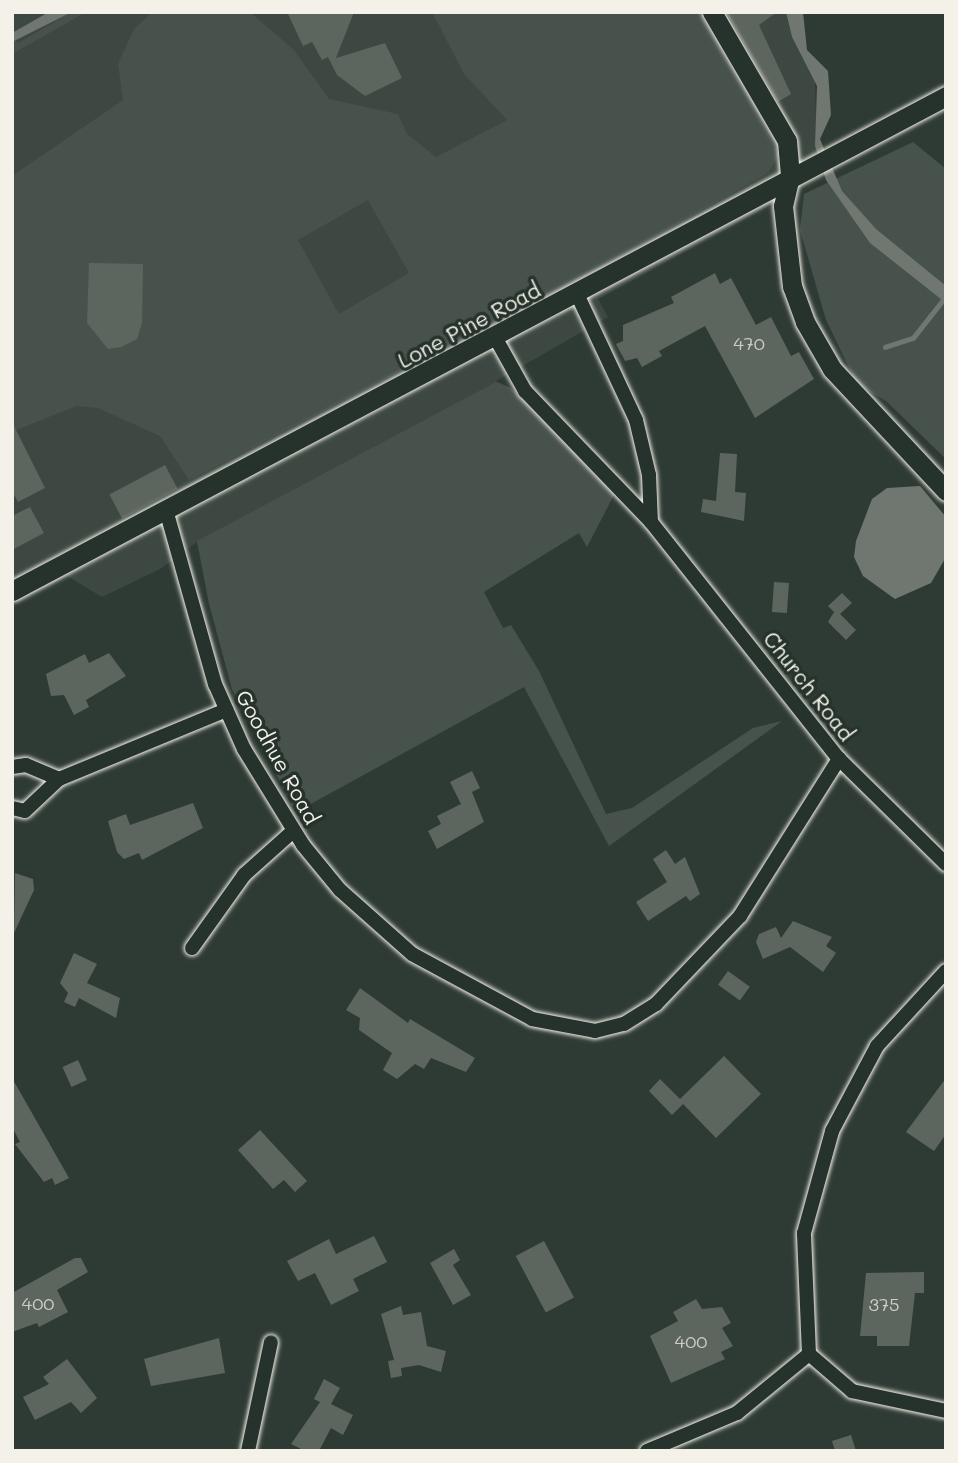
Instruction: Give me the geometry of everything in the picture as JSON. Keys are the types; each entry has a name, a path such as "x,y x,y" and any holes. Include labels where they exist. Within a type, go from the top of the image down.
{"street":[{"path":"712,12 787,141 790,176 783,206 789,263 805,322 832,369 946,491"},
{"name":"Lone Pine Road","path":"12,591 577,294 848,144 946,96"},
{"path":"577,294 636,420 649,475 651,522"},
{"name":"Church Road","path":"495,337 525,391 651,522 839,759 946,864"},
{"name":"Goodhue Road","path":"166,510 202,646 226,710 293,831 348,898 428,966 532,1019 577,1029 611,1029 656,1004 721,939 839,759"},
{"path":"12,808 33,807 59,779 226,710"},
{"path":"12,767 26,765 59,779"},
{"path":"192,948 244,875 293,831"},
{"path":"946,971 877,1046 828,1143 804,1233 809,1354 852,1391 946,1410"},
{"path":"248,1451 271,1342"},
{"path":"647,1451 731,1417 809,1354"}],"shaded area":[{"path":"12,12 786,12 792,37 815,80 817,152 793,193 598,299 608,317 496,381 511,388 296,812 232,689 197,542 160,569 102,597 67,576 12,604"},
{"path":"49,12 72,12 14,41 12,33"},
{"path":"72,12 86,12 12,54 12,37 18,43"},
{"path":"152,12 250,12 294,50 329,99 398,114 407,134 436,157 507,120 464,74 432,12 699,12 779,154 769,172 587,275 189,480 160,436 98,408 76,406 12,432 12,176 123,100 118,64 134,29","holes":["368,200 409,273 339,314 298,240"]},
{"path":"786,12 803,12 807,50 828,71 831,115 820,139 842,191 876,229 946,286 946,303 870,243 826,180 815,146 817,86 792,37"},
{"path":"913,142 946,169 946,459 886,401 857,384 826,320 800,230 804,194"},
{"path":"496,382 511,388 615,493 587,547 579,533 484,592 503,628 511,625 539,671 606,814 632,808 753,728 782,721 609,846 524,687 296,812 232,689 209,604 197,541"},
{"path":"920,486 946,517 946,557 931,583 895,599 863,576 854,557 856,541 872,499 887,488"}],"building":[{"path":"287,12 354,12 336,58 385,43 402,78 365,96 337,75 328,57 322,60 312,42 303,46"},
{"path":"726,12 777,12 759,25 791,94 778,102"},
{"path":"89,263 143,264 142,323 137,339 121,347 108,349 87,323"},
{"path":"715,273 720,284 731,278 756,325 771,317 791,356 799,352 814,379 755,418 705,326 659,351 662,356 642,367 637,358 625,361 616,344 623,341 623,325 674,303 671,297"},
{"path":"12,422 45,488 18,502 12,491"},
{"path":"720,453 737,454 735,492 746,493 744,521 701,512 703,499 716,501"},
{"path":"165,465 178,489 122,518 109,495"},
{"path":"30,507 44,533 12,550 12,516"},
{"path":"774,582 789,583 787,613 772,612"},
{"path":"842,593 852,603 840,614 856,630 846,640 828,622 834,612 828,606"},
{"path":"109,653 126,676 86,700 89,707 74,715 64,695 51,696 46,674 85,654 89,663"},
{"path":"472,771 480,788 472,792 484,822 437,849 428,831 441,824 437,816 461,804 450,782"},
{"path":"193,803 203,828 142,860 139,853 124,859 117,852 108,821 126,814 130,825"},
{"path":"666,850 675,864 685,857 700,894 690,901 686,896 648,921 636,902 667,882 653,859"},
{"path":"15,873 33,879 34,890 14,933"},
{"path":"793,921 832,937 826,946 836,953 823,972 790,947 763,959 756,942 759,934 776,927 781,938"},
{"path":"74,953 97,964 87,983 120,998 116,1018 79,998 75,1007 64,1002 68,993 60,983"},
{"path":"728,971 750,987 740,1001 718,985"},
{"path":"360,988 408,1023 410,1019 475,1058 466,1072 431,1058 424,1069 415,1064 397,1079 383,1070 392,1053 359,1030 360,1018 346,1010"},
{"path":"724,1056 761,1094 716,1138 683,1104 672,1115 649,1091 660,1079 680,1099"},
{"path":"78,1060 87,1080 71,1087 62,1067"},
{"path":"12,1078 69,1178 55,1185 52,1178 44,1182 15,1144 20,1142 12,1127"},
{"path":"946,1078 946,1134 934,1151 906,1132"},
{"path":"260,1130 307,1181 295,1192 284,1180 273,1189 238,1150"},
{"path":"374,1236 387,1262 353,1279 359,1291 331,1305 315,1273 298,1281 287,1261 329,1239 336,1254"},
{"path":"544,1241 574,1298 546,1313 516,1256"},
{"path":"454,1249 460,1260 453,1265 471,1295 453,1305 430,1263"},
{"path":"75,1258 81,1258 88,1272 57,1290 68,1312 39,1327 37,1323 12,1332 12,1293"},
{"path":"924,1272 924,1293 915,1293 909,1346 877,1346 877,1336 860,1336 866,1273"},
{"path":"696,1299 702,1309 722,1307 731,1323 722,1328 733,1346 721,1352 725,1359 671,1383 650,1336 678,1321 673,1312"},
{"path":"401,1306 403,1315 421,1312 427,1346 446,1351 441,1372 419,1365 401,1368 402,1376 391,1378 388,1361 394,1360 381,1314"},
{"path":"219,1338 225,1373 151,1386 144,1359"},
{"path":"67,1359 97,1398 81,1413 71,1402 35,1420 23,1397 49,1384 43,1377"},
{"path":"324,1379 340,1388 331,1404 353,1415 343,1435 331,1428 319,1451 305,1451 291,1444 320,1402 314,1399"},
{"path":"851,1435 856,1451 835,1451 832,1441"}],"waterway":[{"path":"885,347 913,338 946,296"}]}
